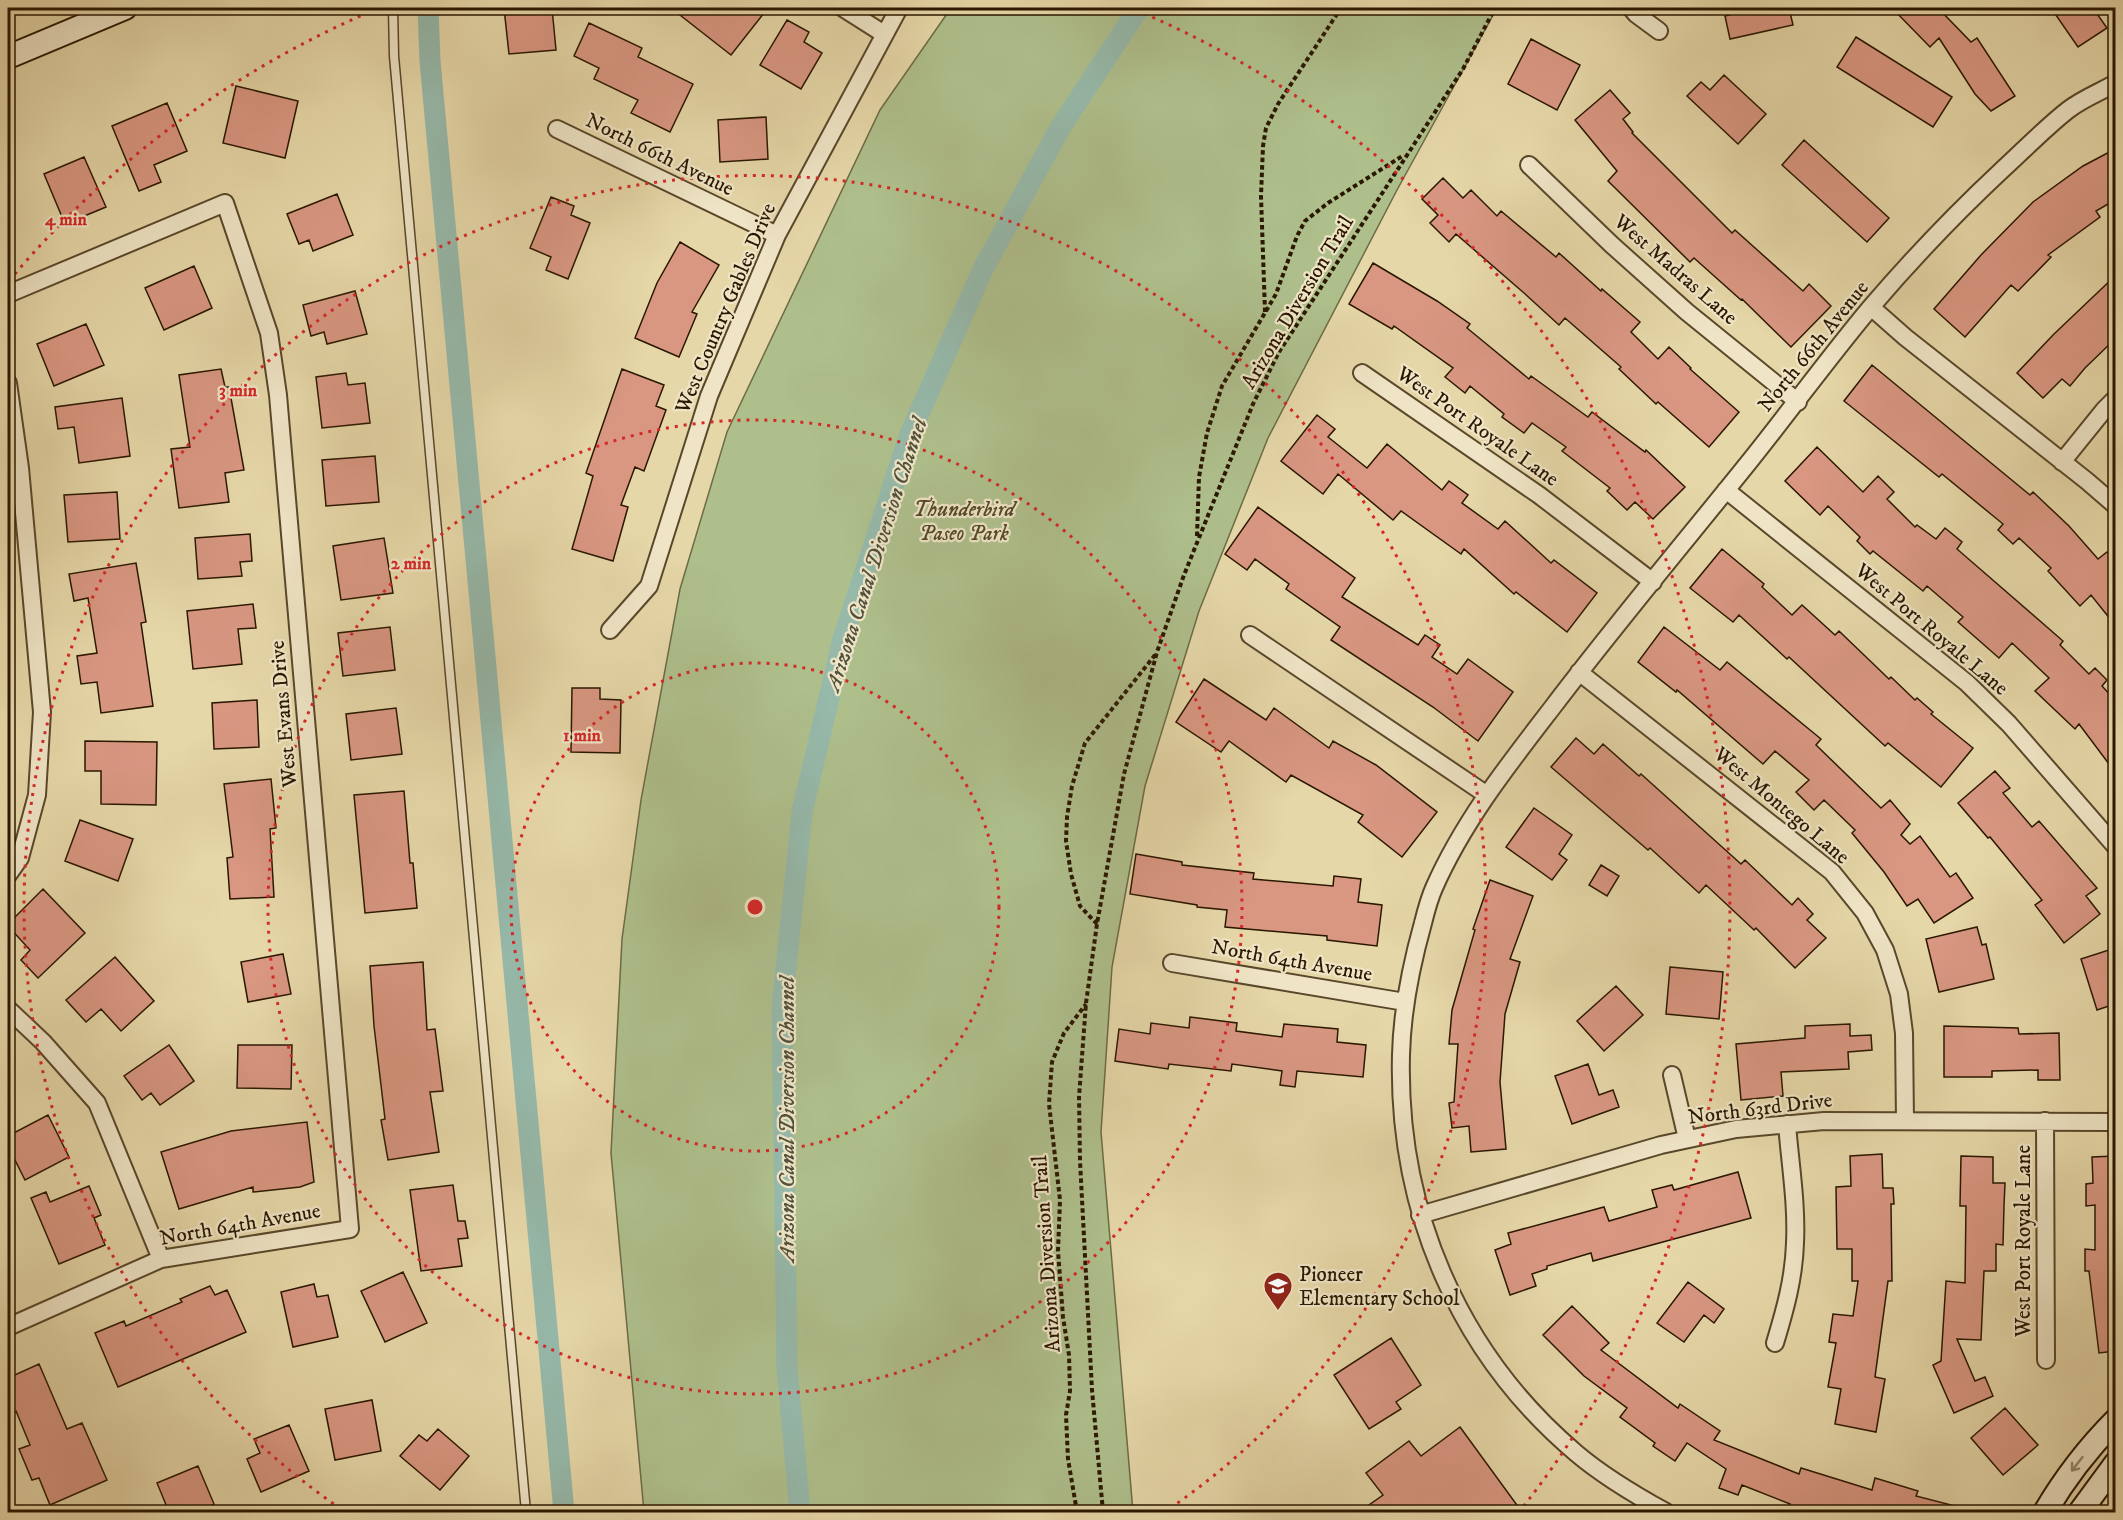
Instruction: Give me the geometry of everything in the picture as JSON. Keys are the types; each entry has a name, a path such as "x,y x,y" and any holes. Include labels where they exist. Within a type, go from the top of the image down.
{"street":[{"path":"8,57 125,8"},
{"path":"843,8 884,34"},
{"name":"West Country Gables Drive","path":"610,630 649,586 709,396 777,235 899,8"},
{"path":"1631,8 1659,31"},
{"name":"North 66th Avenue","path":"1666,1512 1626,1489 1578,1455 1538,1417 1511,1387 1482,1349 1457,1307 1432,1252 1415,1194 1401,1110 1402,1026 1405,1002 1432,892 1454,848 1487,795 1579,672 1798,402 1871,307 1962,207 2062,115 2070,108 2115,83"},
{"name":"North 66th Avenue","path":"557,129 777,235"},
{"name":"West Madras Lane","path":"1529,165 1662,290 1798,402"},
{"name":"West Evans Drive","path":"8,294 225,203 269,333 278,395 350,1229"},
{"path":"1871,307 2115,506"},
{"name":"West Port Royale Lane","path":"1362,373 1539,495 1653,582"},
{"path":"8,383 20,468 42,712 37,795 20,858 8,875"},
{"path":"2062,462 2115,398"},
{"name":"West Port Royale Lane","path":"1726,490 1967,683 2009,724 2115,847"},
{"path":"1250,635 1487,795"},
{"name":"West Montego Lane","path":"1579,672 1832,872 1865,913 1885,950 1899,994 1904,1032 1905,1121"},
{"name":"North 64th Avenue","path":"1172,963 1405,1002"},
{"path":"8,1010 43,1042 96,1103 161,1259"},
{"path":"1672,1075 1688,1139"},
{"name":"North 63rd Drive","path":"1420,1215 1688,1139 1736,1129 1824,1121 2115,1122"},
{"name":"West Port Royale Lane","path":"2045,1121 2046,1360"},
{"path":"1775,1343 1792,1276 1796,1243 1795,1205 1787,1124"},
{"name":"North 64th Avenue","path":"8,1328 161,1259 350,1229"},
{"path":"2045,1512 2069,1474 2115,1420"},
{"path":"2080,1512 2115,1463"}],"lane":[{"path":"393,8 397,80 526,1512"}],"path":[{"name":"Arizona Diversion Trail","path":"1265,312 1261,196 1266,129 1278,104 1341,8"},
{"name":"Arizona Diversion Trail","path":"1103,1512 1092,1390 1080,1161 1079,1097 1086,1003 1097,924 1124,774 1157,652 1197,540 1253,404 1279,352 1463,69 1495,8"},
{"name":"Arizona Diversion Trail","path":"1197,540 1199,477 1207,434 1222,386 1276,294 1297,236 1305,221 1328,203 1407,153"},
{"name":"Arizona Diversion Trail","path":"1097,924 1080,906 1071,874 1066,841 1072,786 1085,743 1157,652"},
{"name":"Arizona Diversion Trail","path":"1077,1512 1068,1459 1066,1415 1070,1391 1058,1251 1060,1200 1049,1104 1056,1052 1064,1033 1086,1003"}],"green space":[{"name":"Thunderbird Paseo Park","path":"951,8 1497,8 1397,190 1268,438 1199,611 1145,786 1112,967 1101,1132 1133,1512 644,1512 611,1153 622,939 641,800 680,589 727,432 880,110"}],"building":[{"path":"504,8 552,8 556,50 509,54"},
{"path":"671,8 768,8 731,55"},
{"path":"1739,8 1789,8 1793,25 1730,39 1725,16 1741,12"},
{"path":"1892,8 1938,8 1971,42 1977,38 2015,96 1991,111 1975,94 1939,38 1930,47"},
{"path":"2051,8 2093,8 2107,28 2078,47"},
{"path":"787,20 809,32 804,42 822,53 801,89 760,65"},
{"path":"589,23 642,48 638,57 693,84 670,132 631,113 638,100 594,79 599,68 574,56"},
{"path":"1856,37 1952,97 1933,127 1837,67"},
{"path":"1531,39 1580,65 1557,110 1508,84"},
{"path":"1724,75 1766,114 1738,144 1687,96 1701,82 1710,90"},
{"path":"236,86 298,101 285,158 223,143"},
{"path":"1610,90 1630,113 1623,119 1632,133 1732,233 1735,230 1803,291 1809,284 1831,306 1791,347 1742,299 1694,258 1690,262 1608,181 1617,171 1575,120"},
{"path":"167,103 187,151 154,165 161,182 139,191 112,126"},
{"path":"766,117 768,159 720,162 718,120"},
{"path":"1804,140 1889,218 1867,242 1782,165"},
{"path":"2115,149 2115,200 2096,211 2100,217 2048,255 2051,257 2018,291 2011,285 1965,337 1934,309 1981,255 2033,202 2083,166"},
{"path":"84,157 106,207 65,224 44,174"},
{"path":"1443,178 1463,198 1471,190 1497,216 1501,211 1556,257 1559,253 1640,322 1631,332 1658,359 1669,347 1690,369 1739,412 1709,447 1658,402 1656,404 1619,369 1621,367 1565,318 1559,325 1456,234 1449,242 1430,223 1438,215 1422,199"},
{"path":"337,194 353,235 313,251 309,240 299,244 287,214"},
{"path":"551,197 574,206 571,215 590,223 568,279 546,270 551,257 530,248"},
{"path":"680,242 719,265 692,312 697,314 679,357 635,338 657,283"},
{"path":"1373,263 1437,301 1470,324 1467,328 1529,379 1531,376 1588,417 1592,412 1645,452 1646,450 1685,487 1653,519 1635,502 1627,510 1607,491 1610,488 1562,451 1566,447 1532,423 1524,433 1502,417 1504,414 1470,386 1465,393 1445,377 1453,368 1394,326 1392,329 1349,304"},
{"path":"194,266 212,308 164,330 145,288"},
{"path":"2115,276 2115,339 2070,386 2062,379 2043,398 2017,373"},
{"path":"355,291 367,334 327,344 324,332 311,336 303,305"},
{"path":"86,324 104,365 54,386 37,344"},
{"path":"1872,365 2030,495 2033,492 2069,526 2098,559 2107,552 2115,560 2115,625 2091,595 2080,606 2048,571 2051,568 2019,538 2013,544 1998,530 2003,524 1942,474 1939,477 1844,401"},
{"path":"221,369 225,387 229,387 244,470 225,473 229,502 179,508 171,449 190,447 179,375"},
{"path":"622,369 664,385 656,406 666,410 644,471 635,467 621,505 628,507 613,561 572,549 593,476 586,473"},
{"path":"346,373 348,385 365,383 370,423 322,428 316,377"},
{"path":"122,398 130,456 79,463 74,427 58,429 55,407"},
{"path":"1317,415 1335,429 1328,437 1367,468 1387,444 1442,490 1449,481 1468,495 1462,503 1498,529 1505,521 1551,563 1554,560 1597,593 1567,632 1516,592 1514,594 1464,549 1461,554 1401,511 1393,520 1338,474 1323,494 1281,461"},
{"path":"1817,447 1863,492 1878,476 1894,492 1887,499 1915,527 1917,525 1936,539 1945,528 1962,542 1957,549 2063,641 2060,645 2089,674 2095,668 2107,680 2102,686 2115,700 2115,772 2079,724 2075,729 2035,691 2049,678 2012,643 1999,658 1958,622 1963,617 1927,586 1923,591 1873,551 1870,554 1857,541 1860,537 1828,506 1820,515 1785,481"},
{"path":"375,456 379,502 326,506 322,460"},
{"path":"117,492 120,539 68,542 64,495"},
{"path":"1258,507 1355,578 1342,597 1418,645 1425,635 1440,645 1432,657 1457,674 1468,659 1513,692 1478,741 1433,707 1331,640 1340,627 1286,589 1289,584 1255,559 1247,570 1225,554"},
{"path":"250,534 252,561 240,562 242,576 198,579 195,538"},
{"path":"384,538 393,593 341,600 333,546"},
{"path":"1722,549 1764,584 1762,587 1792,615 1802,605 1835,635 1839,631 1889,679 1891,677 1915,700 1917,698 1933,712 1931,714 1973,748 1941,787 1888,743 1885,746 1789,657 1787,659 1739,615 1733,622 1690,588"},
{"path":"136,563 146,622 141,623 153,706 101,713 97,682 81,684 77,656 97,653 88,598 74,601 69,574"},
{"path":"253,604 256,628 238,629 242,664 193,669 187,611"},
{"path":"390,627 395,670 343,676 338,633"},
{"path":"1664,627 1720,670 1727,662 1821,739 1816,745 1881,808 1890,800 1910,824 1901,835 1910,844 1920,836 1950,877 1956,873 1973,898 1934,923 1918,899 1907,906 1884,872 1852,833 1855,830 1824,800 1814,810 1796,792 1809,780 1775,751 1763,764 1677,690 1676,692 1638,662"},
{"path":"1204,679 1266,720 1274,708 1329,748 1333,741 1376,765 1437,812 1402,857 1358,822 1363,815 1291,775 1286,782 1229,741 1221,752 1176,722"},
{"path":"572,688 600,688 600,699 621,700 620,753 571,752"},
{"path":"257,700 259,747 214,749 212,703"},
{"path":"396,708 402,754 351,760 346,714"},
{"path":"1576,738 1594,754 1603,744 1639,776 1641,774 1741,864 1745,860 1792,905 1798,898 1813,914 1807,920 1826,938 1795,968 1756,928 1754,930 1706,885 1699,893 1650,848 1648,850 1551,767"},
{"path":"85,741 157,742 156,805 101,804 101,771 85,771"},
{"path":"1995,771 2010,788 2003,793 2032,827 2039,821 2097,888 2086,896 2100,914 2064,943 2035,905 2042,900 1990,837 1988,838 1958,803"},
{"path":"271,779 276,828 270,829 274,897 230,899 227,858 233,857 224,784"},
{"path":"404,791 410,863 413,863 417,908 365,913 354,795"},
{"path":"1534,808 1572,835 1559,854 1567,860 1552,880 1506,847"},
{"path":"80,820 133,839 118,881 65,861"},
{"path":"1136,854 1182,862 1182,865 1254,873 1253,879 1333,886 1334,876 1361,879 1358,902 1382,905 1377,946 1327,940 1327,936 1225,927 1227,910 1197,907 1197,905 1130,894"},
{"path":"1601,865 1619,876 1607,896 1589,885"},
{"path":"1490,880 1533,896 1510,959 1520,962 1505,1014 1500,1082 1506,1149 1471,1152 1469,1126 1452,1128 1449,1103 1454,1102 1458,1044 1449,1044 1452,1010 1475,930 1473,929"},
{"path":"43,889 85,933 38,978 21,960 30,950 8,924"},
{"path":"1977,927 1982,945 1986,944 1994,979 1939,992 1926,939"},
{"path":"2115,948 2115,1004 2097,1010 2081,959"},
{"path":"283,954 291,994 248,1002 241,962"},
{"path":"115,957 154,1001 121,1031 101,1009 86,1022 66,1000"},
{"path":"423,962 427,1030 435,1029 443,1091 430,1092 439,1152 388,1160 381,1120 385,1119 374,1026 370,966"},
{"path":"1670,967 1723,972 1719,1019 1666,1014"},
{"path":"1616,986 1643,1015 1604,1051 1577,1021"},
{"path":"1190,1017 1237,1023 1236,1031 1282,1037 1284,1024 1338,1029 1337,1042 1366,1045 1363,1077 1297,1071 1295,1087 1280,1085 1282,1071 1232,1064 1231,1071 1169,1064 1168,1069 1115,1061 1119,1029 1150,1034 1151,1023 1189,1028"},
{"path":"1850,1024 1850,1036 1871,1035 1872,1050 1848,1052 1849,1069 1781,1072 1783,1096 1741,1100 1736,1044 1805,1038 1805,1026"},
{"path":"1944,1026 2018,1028 2019,1034 2059,1033 2060,1080 2038,1080 2038,1070 1992,1071 1992,1077 1944,1077"},
{"path":"169,1045 194,1081 160,1105 151,1093 142,1100 124,1076"},
{"path":"238,1045 292,1045 291,1089 237,1088"},
{"path":"1588,1064 1599,1095 1613,1090 1619,1107 1572,1124 1555,1076"},
{"path":"48,1115 69,1157 25,1180 8,1146 8,1136"},
{"path":"307,1122 314,1182 300,1187 253,1192 253,1187 179,1209 161,1152 231,1131"},
{"path":"1882,1154 1883,1188 1893,1188 1894,1204 1891,1204 1892,1281 1888,1281 1875,1377 1885,1379 1876,1432 1835,1424 1841,1389 1828,1387 1836,1343 1829,1342 1833,1314 1853,1316 1858,1281 1852,1281 1852,1249 1837,1249 1836,1187 1851,1186 1850,1156"},
{"path":"1961,1156 1993,1157 1993,1183 2005,1183 2003,1245 1996,1244 1996,1271 1984,1271 1981,1340 1957,1339 1975,1381 1985,1377 1993,1396 1954,1413 1933,1365 1941,1361 1946,1281 1965,1283 1966,1206 1960,1206"},
{"path":"2115,1156 2115,1351 2099,1353 2089,1271 2085,1271 2085,1249 2095,1250 2095,1205 2086,1206 2086,1184 2093,1183 2092,1157"},
{"path":"1738,1172 1751,1218 1593,1261 1591,1253 1547,1266 1547,1269 1532,1274 1536,1286 1510,1295 1495,1250 1511,1244 1508,1233 1604,1207 1609,1221 1657,1207 1652,1190 1672,1185 1674,1190"},
{"path":"453,1185 458,1221 465,1221 468,1238 458,1239 462,1266 421,1271 410,1190"},
{"path":"89,1186 101,1215 94,1218 105,1245 59,1264 31,1198 46,1192 50,1202"},
{"path":"403,1272 427,1323 385,1342 361,1291"},
{"path":"1688,1282 1724,1309 1714,1323 1704,1315 1684,1342 1657,1323"},
{"path":"314,1284 317,1297 328,1295 338,1337 293,1347 281,1292"},
{"path":"210,1286 215,1295 227,1290 246,1332 118,1387 95,1333 124,1321 126,1326 182,1302 180,1299"},
{"path":"1572,1306 1609,1343 1601,1350 1678,1408 1680,1404 1720,1431 1714,1440 1799,1474 1801,1468 1872,1490 1875,1478 1918,1491 1916,1496 1959,1507 1959,1512 1787,1512 1790,1504 1742,1485 1738,1495 1719,1488 1726,1469 1687,1443 1675,1461 1653,1446 1655,1443 1620,1417 1627,1408 1584,1376 1543,1335"},
{"path":"1391,1338 1421,1385 1396,1402 1401,1409 1369,1429 1334,1375"},
{"path":"39,1364 67,1429 82,1423 107,1480 50,1505 39,1478 32,1480 19,1449 30,1445 16,1411 8,1415 8,1378"},
{"path":"372,1400 381,1451 335,1460 325,1409"},
{"path":"2005,1408 2038,1445 2003,1475 1971,1438"},
{"path":"289,1425 309,1471 261,1492 247,1459 260,1453 254,1439"},
{"path":"1460,1427 1522,1512 1359,1512 1383,1495 1366,1473 1409,1441 1421,1456"},
{"path":"438,1429 469,1456 440,1490 400,1456 419,1435 427,1441"},
{"path":"198,1466 214,1504 203,1509 205,1512 169,1512 157,1483"}],"waterway":[{"path":"428,8 430,61 564,1512"},
{"name":"Arizona Canal Diversion Channel","path":"800,1512 787,1368 782,1007 802,812 843,639 910,434 983,269 1060,128 1139,8"}],"place":[{"name":"Pioneer Elementary School","path":"1278,1312"}]}
